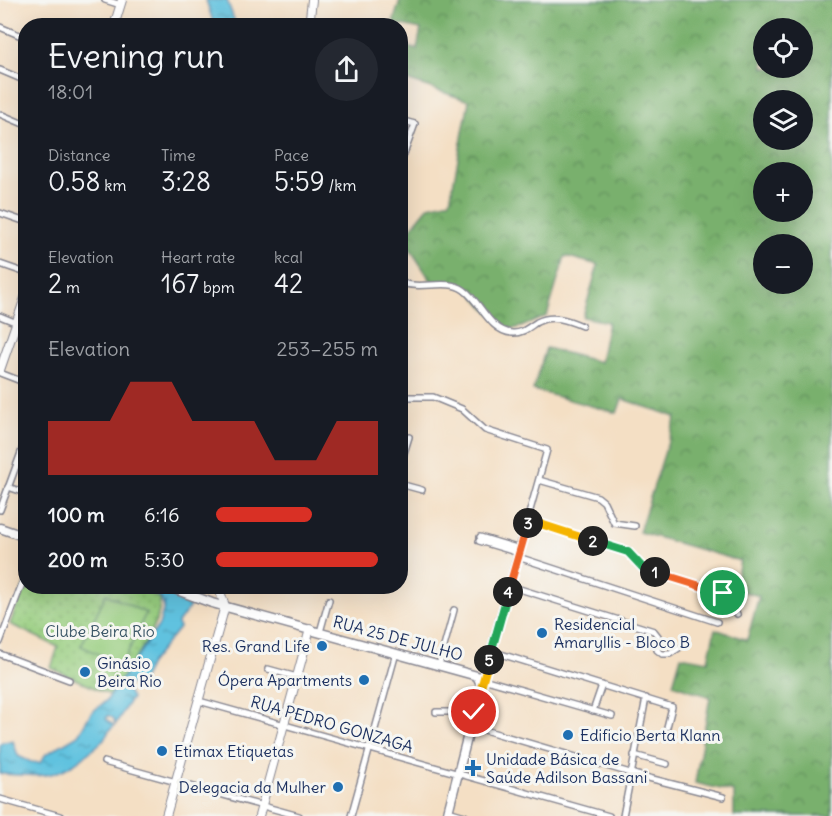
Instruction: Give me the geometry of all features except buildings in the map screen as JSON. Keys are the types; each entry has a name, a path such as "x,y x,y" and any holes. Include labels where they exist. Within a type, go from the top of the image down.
{"main road":[{"path":"0,528 18,534"},
{"name":"RUA 25 DE JULHO","path":"188,594 475,674 482,682"},
{"path":"447,814 482,682"}],"street":[{"path":"105,0 121,2 116,18"},
{"path":"310,18 312,0"},
{"path":"0,27 18,35"},
{"path":"0,70 18,78"},
{"path":"0,114 18,122"},
{"path":"408,122 415,124 408,143"},
{"path":"0,213 18,219"},
{"path":"0,264 18,270"},
{"path":"408,285 461,288 479,304 494,326 509,333 521,331 550,318 582,326"},
{"path":"0,316 17,322"},
{"path":"18,319 0,371 18,379"},
{"path":"408,397 433,397 462,409 485,430 546,450 482,682 612,716"},
{"path":"0,510 18,460"},
{"path":"539,480 598,497 604,502 614,523 634,526"},
{"path":"408,486 422,490"},
{"path":"8,487 18,490"},
{"path":"528,520 626,551 641,566 649,570 715,589 728,596 737,614"},
{"path":"479,539 717,622"},
{"path":"510,586 654,631 658,636 657,650 662,654 670,654 679,648"},
{"path":"0,642 18,594"},
{"path":"166,816 225,606 221,594"},
{"path":"320,632 329,600"},
{"path":"439,664 454,610"},
{"path":"258,816 310,629"},
{"path":"491,651 672,707 667,727"},
{"path":"351,816 396,653"},
{"path":"0,654 69,680"},
{"path":"268,669 297,677"},
{"path":"593,711 602,685"},
{"path":"623,816 646,698"},
{"name":"RUA PEDRO GONZAGA","path":"199,701 609,816"},
{"path":"436,712 474,712"},
{"path":"471,726 631,773 723,797"},
{"path":"634,755 667,764"},
{"path":"104,762 299,816"},
{"path":"0,799 60,816"},
{"path":"447,814 465,816"}],"green space":[{"path":"400,0 832,0 832,816 734,816 734,792 695,783 710,697 673,684 681,656 708,661 715,629 747,640 759,596 734,589 740,561 639,532 676,417 622,399 617,413 533,390 546,348 600,362 608,322 583,317 598,265 565,256 547,316 511,329 503,327 469,290 455,282 431,281 408,246 408,232 429,206 450,201 469,101 408,80 408,47 417,49 421,29 408,26 408,18 395,18"},
{"name":"Clube Beira Rio","path":"21,594 151,594 160,599 159,610 149,636 110,695 51,668 58,647 10,624"},
{"path":"106,594 146,613 134,638 107,626 134,639 122,665 81,646"}],"water":[{"path":"206,0 227,0 233,18 212,18"},
{"path":"156,594 190,594 193,602 178,623 179,628 150,664 142,680 128,685 127,689 132,698 115,725 114,719 108,715 106,719 114,726 103,740 63,770 31,776 0,774 2,742 13,741 18,756 40,763 46,754 78,735 91,713 107,700 159,625 165,603 163,605 161,598"}],"place":[{"name":"Residencial Amaryllis - Bloco B","path":"542,633"},
{"name":"Res. Grand Life","path":"322,646"},
{"name":"Ginásio Beira Rio","path":"85,672"},
{"name":"Ópera Apartments","path":"364,680"},
{"name":"Edificio Berta Klann","path":"568,735"},
{"name":"Etimax Etiquetas","path":"162,751"},
{"name":"Unidade Básica de Saúde Adilson Bassani","path":"473,768"},
{"name":"Delegacia da Mulher","path":"338,787"}],"route":[{"path":"474,712 528,520 626,551 643,568 723,593"}]}
